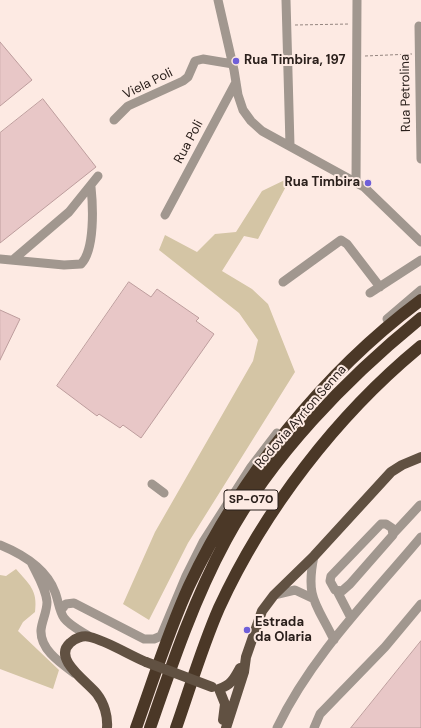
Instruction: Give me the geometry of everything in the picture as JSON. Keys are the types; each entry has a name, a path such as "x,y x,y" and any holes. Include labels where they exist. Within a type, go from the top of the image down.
{"highway":[{"path":"136,728 180,608 197,569 229,514 265,458 332,380 373,339 421,300"},
{"name":"Rodovia Ayrton Senna","path":"150,728 192,613 226,540 261,485 291,446 338,393 364,367 421,318"},
{"name":"SP-070","path":"176,728 219,608 245,558 288,490 323,444 362,400 399,364 421,346"},
{"path":"129,728 154,676"}],"main road":[{"path":"107,728 102,701 92,688 77,676 68,664 66,650 67,645 76,638 89,636 146,662 215,688 229,685 234,680 246,657 262,611 274,595 314,556 391,472 402,465 421,457"},
{"path":"226,728 244,672 246,657"},
{"path":"215,688 225,704 226,711 221,728"}],"street":[{"path":"218,0 243,110 252,121 262,131 364,187 421,242"},
{"path":"286,0 290,146"},
{"path":"356,182 357,0"},
{"name":"Rua Petrolina","path":"419,26 418,54 421,158"},
{"name":"Viela Poli","path":"114,120 128,106 183,81 188,77 195,61 203,59 233,64"},
{"name":"Rua Poli","path":"165,215 236,82"},
{"path":"14,259 69,212 91,188 98,176"},
{"path":"0,259 14,259 64,265 81,264 87,256 90,245 92,205 91,188"},
{"path":"283,282 341,240 347,244 380,286"},
{"path":"370,293 421,260"},
{"path":"61,610 66,604 74,603 144,639 154,640 161,636 186,576 203,542 251,467 280,430 348,355 421,290"},
{"path":"152,484 164,493"},
{"path":"337,591 342,591 350,584 389,540 394,532 420,505"},
{"path":"350,618 337,591 331,584 331,576 378,526 386,524 392,528 394,532"},
{"path":"277,728 314,664 350,618 421,537"},
{"path":"0,545 14,551 39,568 49,580 64,618 89,636"},
{"path":"314,556 311,577 312,598 334,640"},
{"path":"32,563 47,600 41,630 45,646 61,664 77,676"},
{"path":"274,595 295,590 312,598"},
{"path":"314,728 320,714 385,647 421,604"}],"path":[{"path":"286,26 357,24"},
{"path":"356,56 418,54"}],"shaded area":[{"path":"291,177 258,239 244,236 222,271 252,289 268,304 295,372 188,543 149,620 123,604 155,532 253,361 258,340 239,313 159,250 165,235 197,252 215,234 236,232 262,191"},
{"path":"16,569 32,588 36,604 35,612 23,622 18,631 59,670 53,689 0,669 0,575 6,576"}],"building":[{"path":"0,42 32,80 0,106"},
{"path":"43,99 96,167 0,243 0,133"},
{"path":"129,282 151,297 157,289 199,318 196,321 214,334 141,438 123,425 120,428 99,414 97,416 57,386"},
{"path":"0,310 20,319 0,360"},
{"path":"421,641 421,728 351,728"}],"place":[{"name":"Rua Timbira, 197","path":"236,61"},
{"name":"Rua Timbira","path":"368,183"},
{"name":"Estrada da Olaria","path":"247,630"}]}
